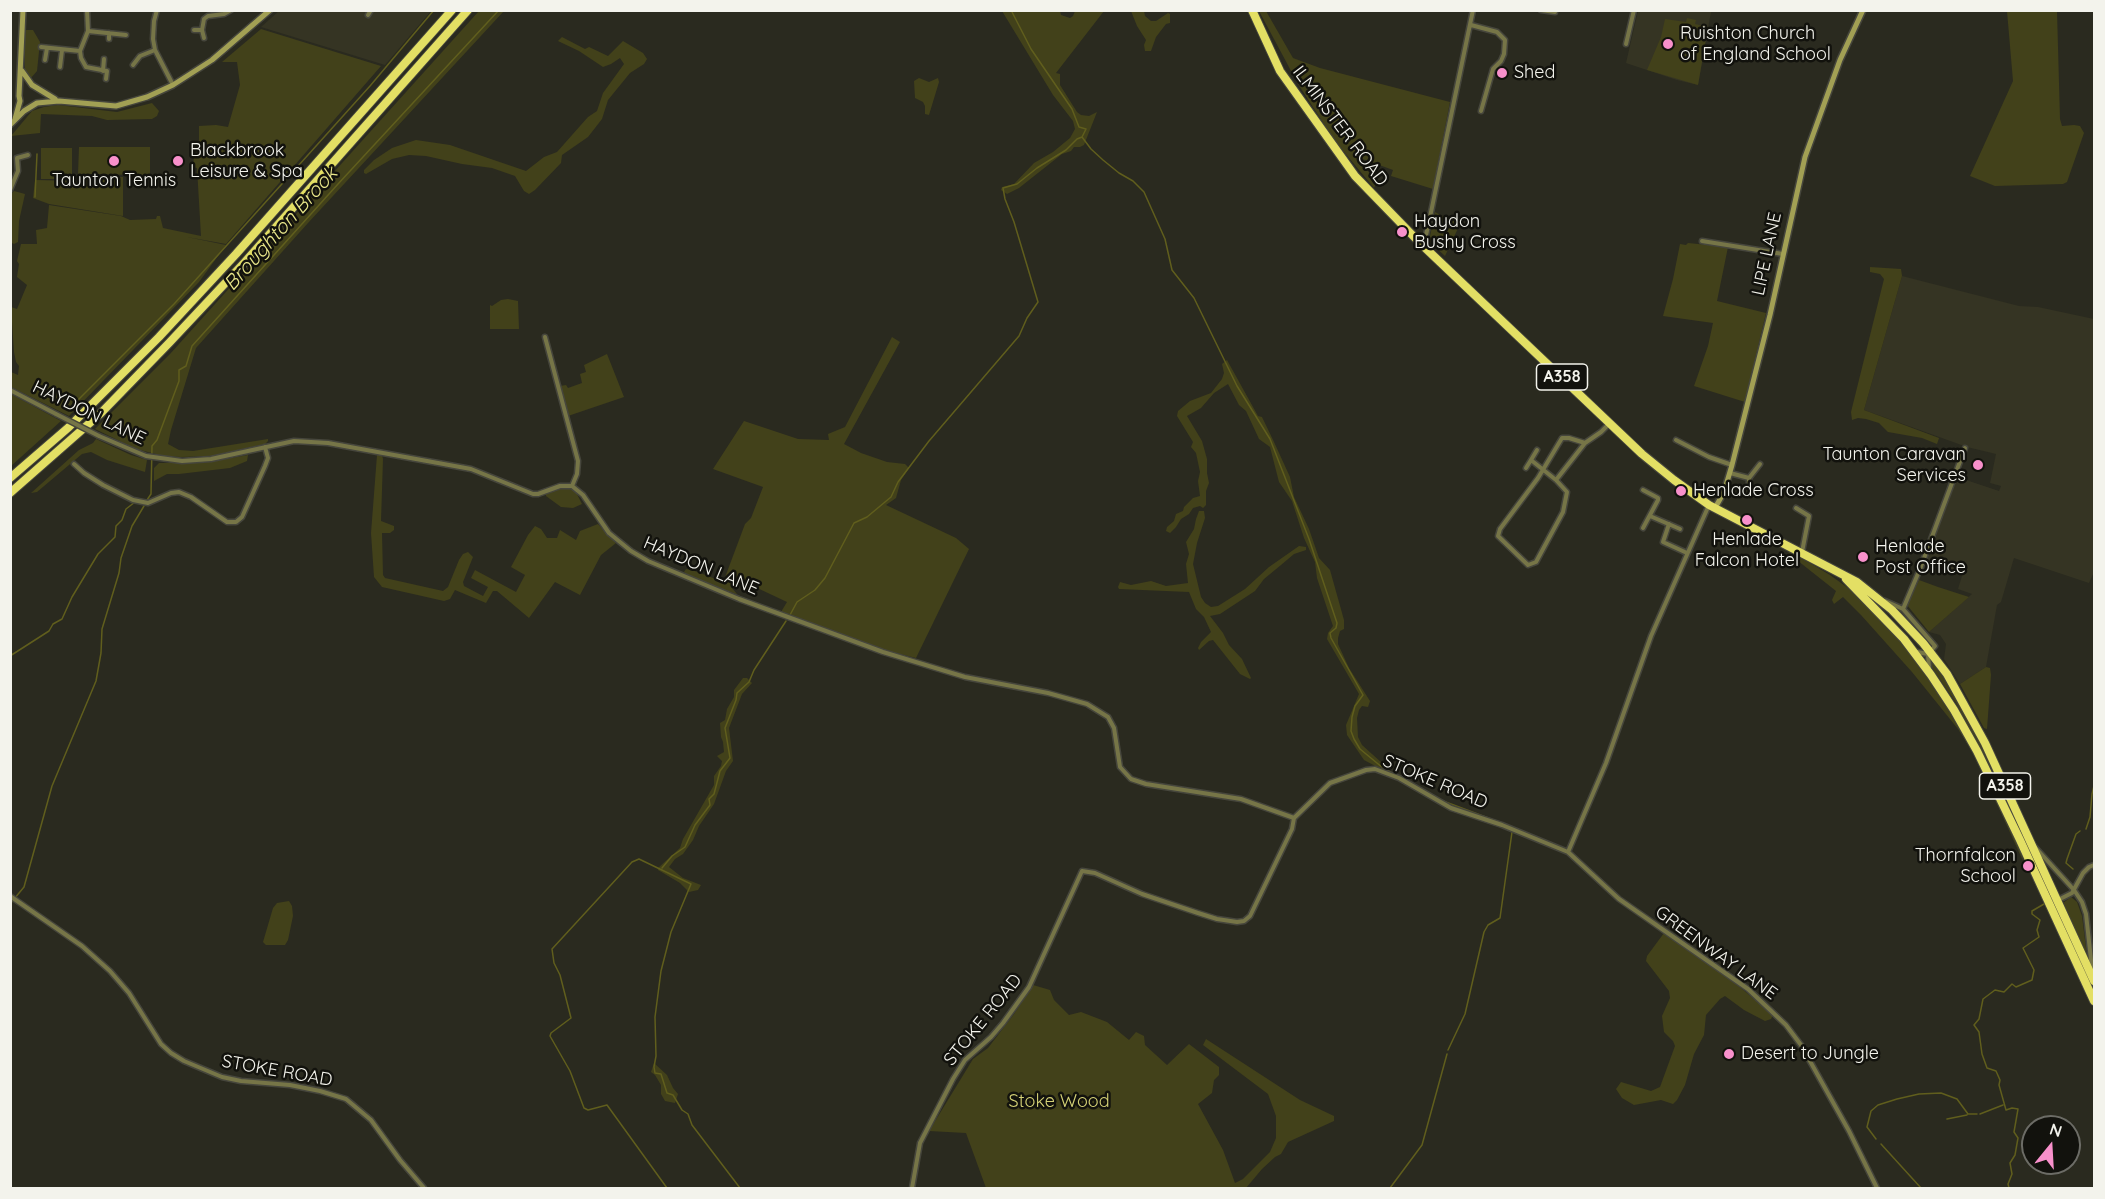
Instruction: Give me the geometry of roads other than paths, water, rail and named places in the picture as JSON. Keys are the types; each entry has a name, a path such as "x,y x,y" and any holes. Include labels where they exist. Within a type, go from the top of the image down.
{"highway":[{"path":"10,478 69,427 167,328 452,10"},
{"path":"10,493 100,414 169,343 245,262 468,10"},
{"name":"ILMINSTER ROAD","path":"1252,10 1280,72 1355,176 1420,243 1650,461 1712,507 1802,552 1845,578 1857,582 1906,623 1947,674 1972,718 2032,843 2054,903"},
{"name":"ILMINSTER ROAD","path":"1845,578 1891,625 1931,675 1977,751 2054,903"},
{"name":"A358","path":"2054,903 2093,977"},
{"name":"A358","path":"2054,903 2094,1001"}],"street":[{"path":"15,119 20,101 23,10"},
{"path":"87,10 88,31 80,51 82,63 86,67 107,71 106,79"},
{"path":"157,10 153,31 155,50 173,85"},
{"path":"204,38 202,30 204,20 208,16 224,14 231,10"},
{"path":"20,101 27,106 59,100 116,106 133,102 173,85 225,50 270,10"},
{"path":"1420,243 1426,235 1473,10"},
{"path":"1541,10 1555,11 1554,20"},
{"path":"1626,44 1634,10"},
{"name":"LIPE LANE","path":"1712,507 1724,492 1730,474 1805,157 1840,60 1863,10"},
{"path":"1471,26 1497,32 1505,40 1502,61 1493,69 1481,111"},
{"path":"194,30 202,30"},
{"path":"88,31 126,35"},
{"path":"109,39 110,33"},
{"path":"1622,37 1628,38"},
{"path":"41,48 80,51"},
{"path":"45,60 47,48"},
{"path":"60,67 62,50"},
{"path":"136,65 140,56 155,50"},
{"path":"103,71 104,59"},
{"path":"21,70 39,91 59,100"},
{"path":"20,91 25,86 32,85"},
{"path":"10,125 34,105 40,97 39,91"},
{"path":"10,190 18,171 18,156 28,155"},
{"path":"1702,241 1783,255"},
{"path":"545,338 578,461 577,474 572,486"},
{"name":"HAYDON LANE","path":"10,390 99,436 146,456 166,460 198,462 294,441 328,443 471,469 533,494 560,486 572,486 583,495 609,533 648,561 739,599 883,652 965,677 1048,693 1087,704 1102,712 1112,723 1120,767 1131,779 1146,784 1241,799 1294,818"},
{"path":"1556,480 1585,443 1602,432 1610,423"},
{"path":"1531,460 1543,468 1567,492 1563,512 1536,562 1528,565 1498,536 1498,532 1543,468 1562,438 1585,443"},
{"path":"1675,440 1709,457 1732,465"},
{"path":"74,464 103,485 133,500 148,502 179,492 191,497 227,522 236,522 242,517 265,466 268,458 265,447"},
{"path":"1903,609 1965,448"},
{"path":"1526,468 1537,450"},
{"path":"1749,485 1749,478 1760,464"},
{"path":"1730,474 1749,478"},
{"path":"1642,490 1658,498 1643,528"},
{"path":"1569,852 1606,763 1651,636 1686,553 1712,507"},
{"path":"1796,508 1809,516 1802,552"},
{"path":"1650,516 1680,529"},
{"path":"1669,524 1664,542 1686,553"},
{"path":"1879,599 1903,609 1935,646 1929,653 1928,665 1931,675"},
{"path":"1914,652 1929,653"},
{"name":"STOKE ROAD","path":"912,1188 920,1143 953,1079 965,1060 1003,1023 1029,987 1082,871 1095,873 1142,894 1217,919 1244,921 1250,916 1292,829 1294,818 1330,783 1375,769 1399,778 1451,807 1569,852"},
{"path":"2032,843 2074,890 2086,914 2093,977"},
{"name":"GREENWAY LANE","path":"1569,852 1619,899 1748,989 1786,1025 1801,1045 1849,1131 1877,1188"},
{"path":"2054,903 2072,893 2083,873 2094,865"},
{"name":"STOKE ROAD","path":"10,896 82,946 110,971 129,993 161,1044 171,1053 222,1077 241,1082 290,1085 320,1090 346,1099 371,1120 424,1188"}],"waterway":[{"path":"76,402 174,304 370,86 434,10"},
{"name":"Broughton Brook","path":"147,500 151,494 152,446 157,440 179,381 179,370 186,366 192,346 499,10"},
{"path":"790,615 797,602 815,590 825,578 854,523 867,517 891,497 898,482 929,441 1019,336 1038,302 1003,188 1017,184 1066,150 1082,137 1086,129 1079,127 1072,109 1031,49 1011,10"},
{"path":"1082,137 1103,160 1133,181 1144,192 1165,239 1172,270 1194,298 1237,386 1270,439 1309,539 1337,623 1336,628 1330,633 1331,638 1363,695 1355,706 1352,717 1351,731 1354,739 1360,749 1383,768 1428,793"},
{"path":"35,197 37,154"},
{"path":"10,656 49,631 53,624 62,619 72,597 98,554 115,537 116,526 122,520 126,509 135,502"},
{"name":"Broughton Brook","path":"10,904 24,887 52,786 96,681 102,629 119,573 121,558 132,526 144,506"},
{"path":"662,868 672,856 685,847 695,825 710,805 709,799 714,794 720,771 730,758 725,728 737,693 749,682 754,670 786,621"},
{"path":"2086,829 2094,786"},
{"path":"1443,801 1515,828"},
{"path":"2073,869 2066,863 2076,834 2080,831"},
{"path":"1448,1050 1465,1014 1484,932 1488,925 1500,918 1512,832"},
{"path":"667,1188 607,1105 588,1110 584,1108 570,1071 550,1036 571,1018 552,949 632,862 639,859 691,884 671,932 661,971 655,1017 655,1073 661,1074 667,1093 673,1095 682,1110 688,1114 692,1125 740,1188"},
{"path":"2009,1188 2008,1184 2012,1174 2010,1163 2015,1155 2018,1138 2014,1132 2018,1109 2006,1110 1999,1085 2000,1080 1996,1071 1987,1068 1982,1054 1979,1032 1974,1025 1979,1019 1983,999 1995,990 2004,992 2012,984 2016,987 2032,980 2034,970 2023,948 2039,937 2037,930 2040,920 2032,914 2032,911 2044,904"},
{"path":"1390,1188 1422,1145 1447,1054"},
{"path":"1876,1139 1867,1127 1871,1111 1878,1105 1897,1099 1919,1094 1941,1093 1957,1099 1968,1114 1977,1114"},
{"path":"1980,1114 2003,1105"},
{"path":"1947,1119 1967,1115"},
{"path":"1881,1144 1921,1188"}],"place":[{"name":"Ruishton Church of England School","path":"1668,44"},
{"name":"Shed","path":"1502,73"},
{"name":"Taunton Tennis","path":"114,161"},
{"name":"Blackbrook Leisure & Spa","path":"178,161"},
{"name":"Haydon Bushy Cross","path":"1402,232"},
{"name":"Taunton Caravan Services","path":"1978,465"},
{"name":"Henlade Cross","path":"1681,491"},
{"name":"Henlade Falcon Hotel","path":"1747,520"},
{"name":"Henlade Post Office","path":"1863,557"},
{"name":"Thornfalcon School","path":"2028,866"},
{"name":"Desert to Jungle","path":"1729,1054"}],"park label":[{"name":"Stoke Wood","path":"1059,1102"}]}
